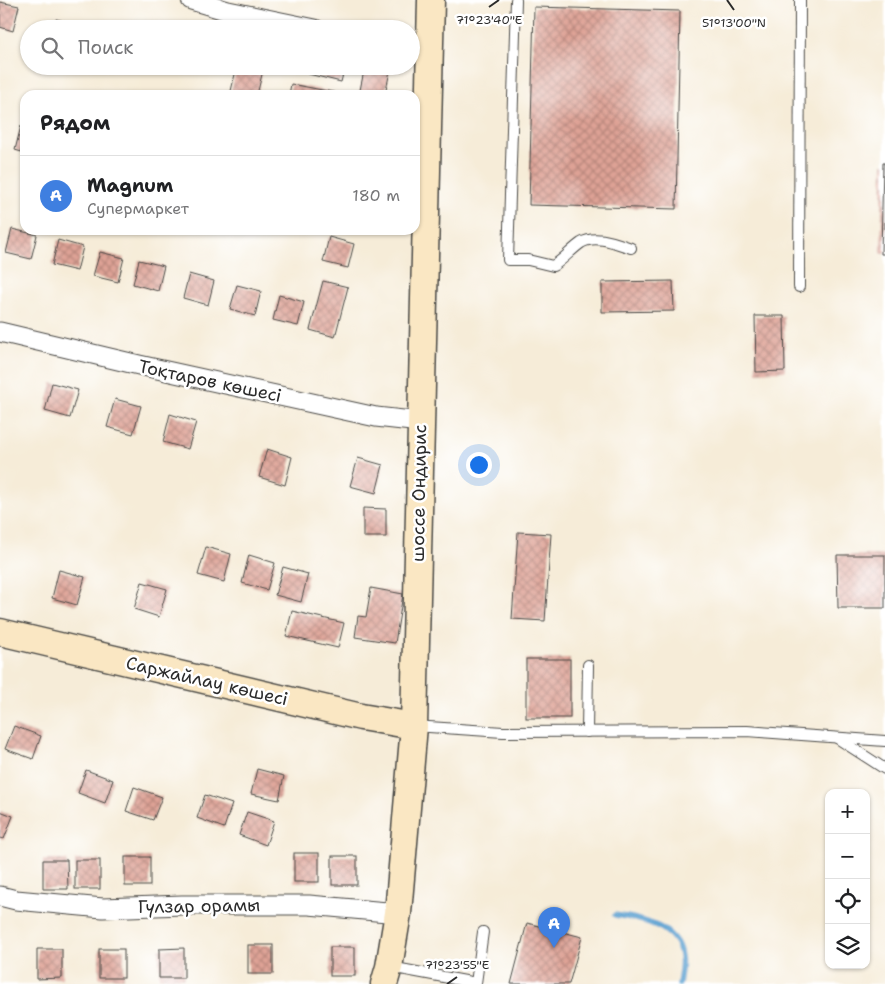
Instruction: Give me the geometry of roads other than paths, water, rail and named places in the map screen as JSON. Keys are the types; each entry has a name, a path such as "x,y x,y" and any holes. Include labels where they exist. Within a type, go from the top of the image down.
{"main road":[{"name":"шоссе Ондирис","path":"387,975 398,913 414,726 421,422 420,47 432,0"},
{"name":"Саржайлау көшесі","path":"0,632 361,717 414,726"}],"street":[{"path":"191,0 228,11 272,20"},
{"name":"Тоқтаров көшесі","path":"0,332 376,418 421,422"},
{"name":"Гүлзар орамы","path":"0,896 16,900 103,908 182,905 309,905 398,913"}],"lane":[{"path":"516,0 508,260 528,260 553,266 564,259 582,242 600,239 631,248"},
{"path":"799,287 800,0"},
{"path":"587,732 588,665"},
{"path":"414,726 503,732 747,731 885,741"},
{"path":"836,737 885,769"},
{"path":"387,975 476,983 483,932"}],"waterway":[{"path":"615,915 656,925 673,937 682,959 679,984"}],"place":[{"name":"Magnum","path":"554,948"}]}
